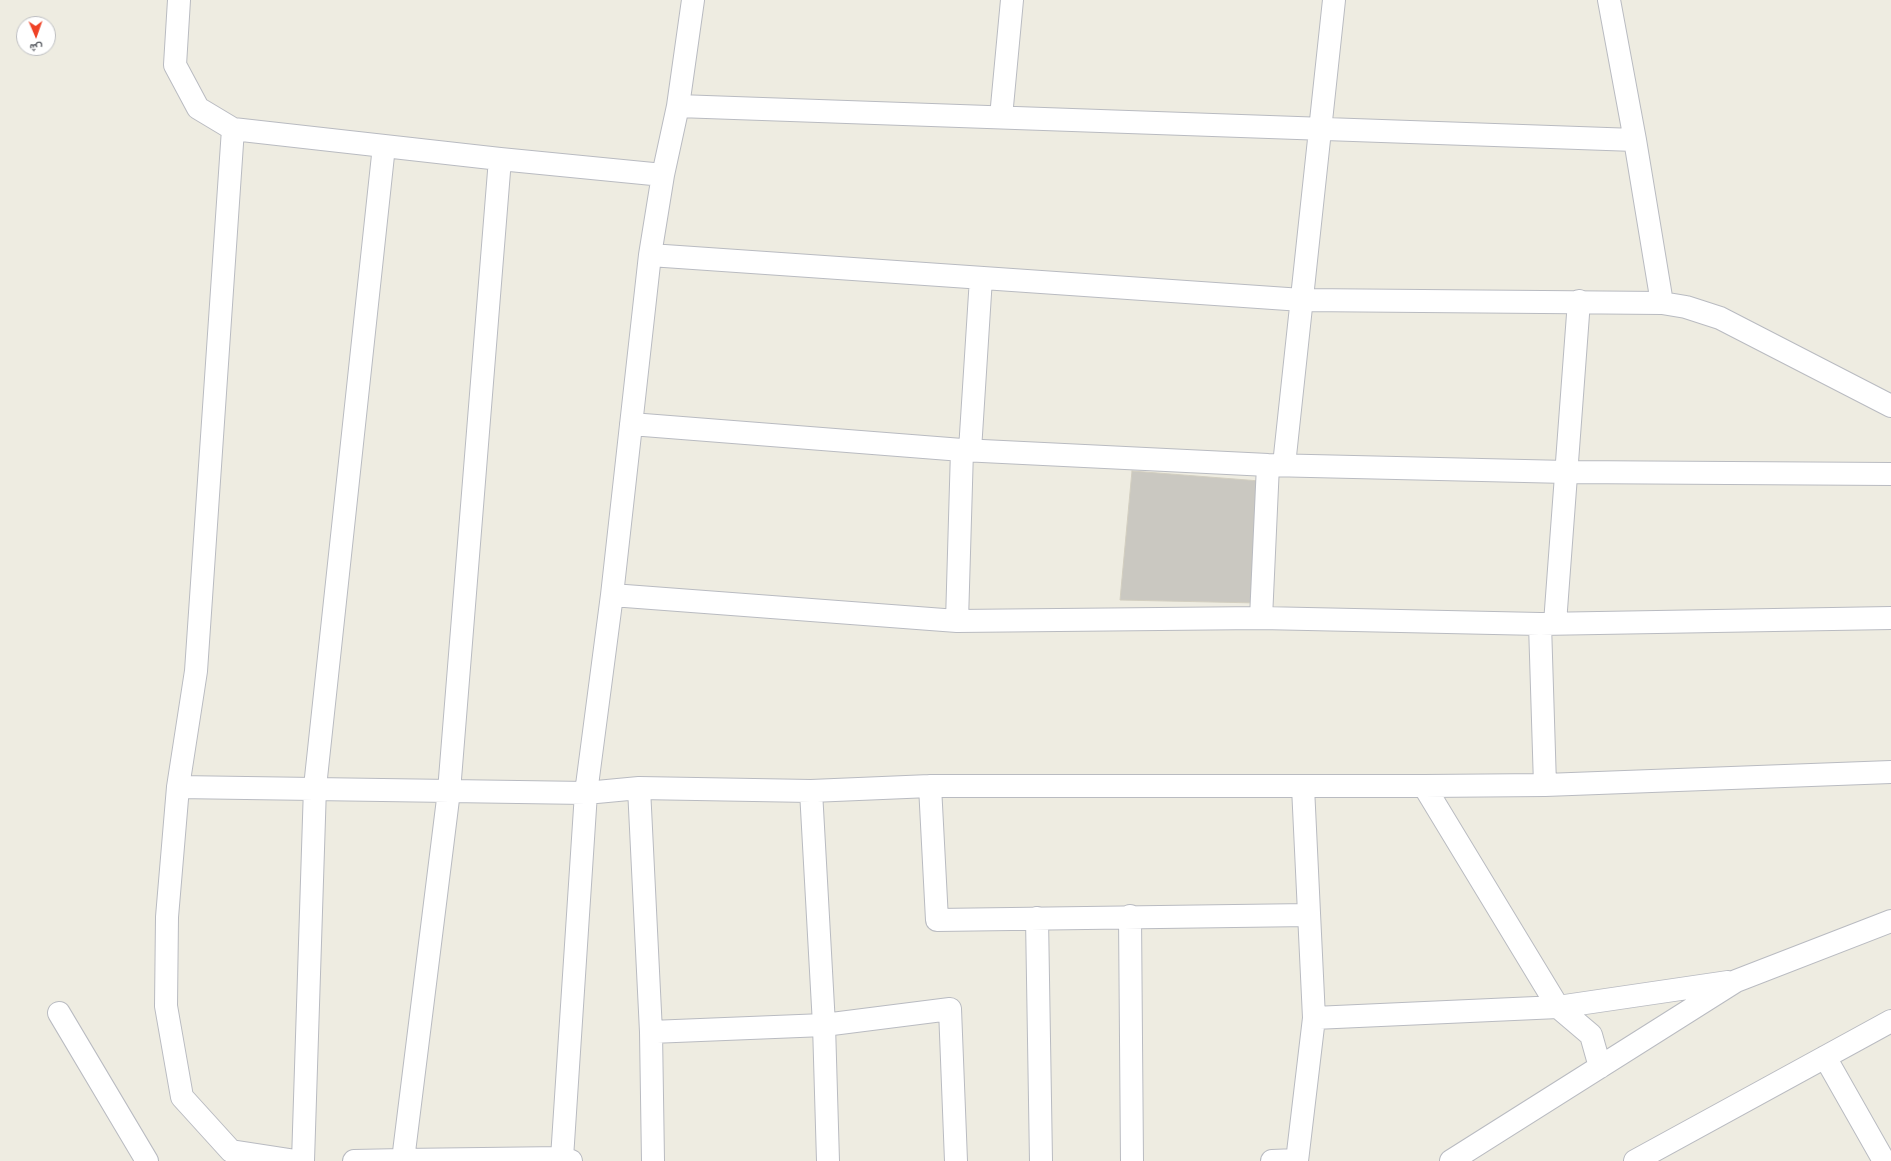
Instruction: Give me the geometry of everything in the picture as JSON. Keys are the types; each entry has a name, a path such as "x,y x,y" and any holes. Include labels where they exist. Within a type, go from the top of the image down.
{"street":[{"path":"179,0 175,65 198,108 232,129 500,159 663,175"},
{"path":"354,1161 566,1159 586,793 612,595 650,255 663,175 678,106 693,0"},
{"path":"1001,117 1012,0"},
{"path":"1261,618 1276,465 1302,300 1334,0"},
{"path":"1609,0 1635,140 1662,303"},
{"path":"678,106 1635,140"},
{"path":"232,129 196,671 178,787 166,917 166,1006 182,1097 231,1151 296,1161"},
{"path":"303,1161 316,788 384,146"},
{"path":"403,1160 450,790 500,159"},
{"path":"650,255 1302,300 1579,301 1662,303 1686,307 1720,318 1891,406"},
{"path":"957,621 966,450 981,278"},
{"path":"1545,785 1547,624 1567,472 1579,301"},
{"path":"631,424 966,450 1276,465 1567,472 1891,474"},
{"path":"612,595 957,621 1261,618 1547,624 1891,618"},
{"path":"178,787 586,793 639,788 811,791 930,786 1303,787 1545,785 1891,772"},
{"path":"930,786 937,920 1130,916 1309,915"},
{"path":"1424,786 1558,1007 1591,1035 1600,1067"},
{"path":"1272,1161 1297,1160 1314,1018 1303,787"},
{"path":"639,788 651,1032 653,1161"},
{"path":"811,791 824,1025 828,1161"},
{"path":"1130,916 1132,1161"},
{"path":"1037,918 1041,1161"},
{"path":"1451,1161 1736,981 1891,921"},
{"path":"1314,1018 1558,1007 1736,981"},
{"path":"651,1032 824,1025 950,1009 956,1161"},
{"path":"58,1013 147,1161"},
{"path":"1635,1161 1891,1021"},
{"path":"1825,1057 1884,1161"}],"building":[{"path":"1132,471 1260,481 1258,603 1120,600"}]}
